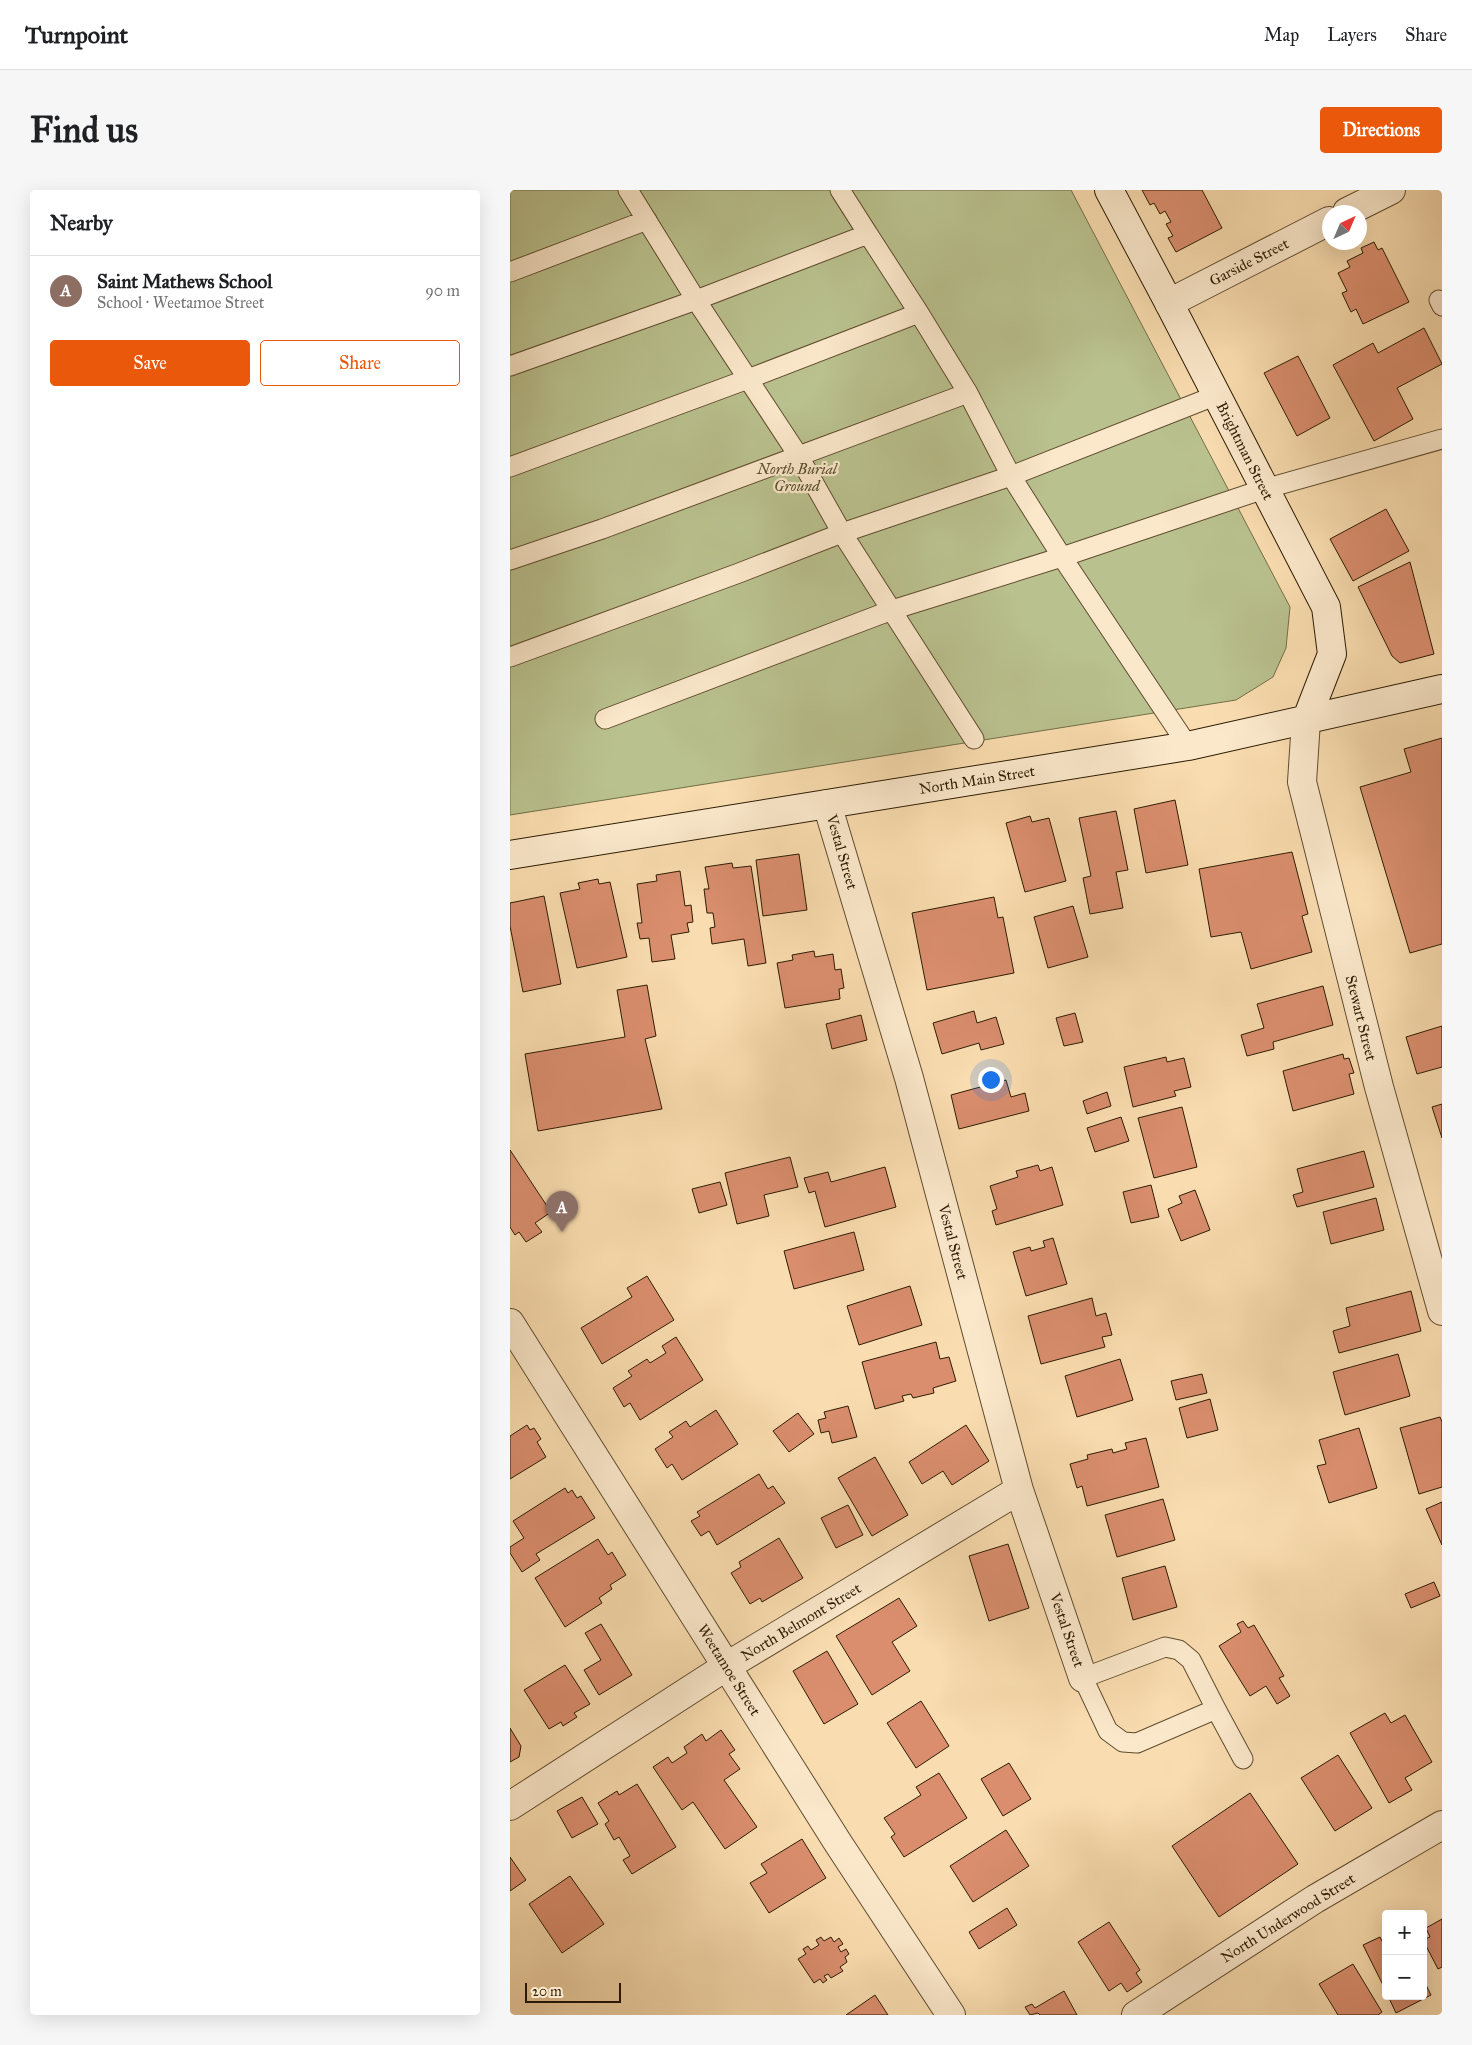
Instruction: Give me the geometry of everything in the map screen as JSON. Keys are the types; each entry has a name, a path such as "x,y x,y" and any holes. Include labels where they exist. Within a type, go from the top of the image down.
{"street":[{"name":"Brightman Street","path":"1109,190 1326,607 1332,654 1306,721"},
{"path":"1361,205 1391,190"},
{"name":"Garside Street","path":"1169,303 1322,225"},
{"name":"North Main Street","path":"510,855 1188,746 1442,689"},
{"name":"Stewart Street","path":"1306,721 1302,782 1379,1087 1442,1312"},
{"name":"Vestal Street","path":"827,804 909,1078 1019,1490 1083,1678"},
{"name":"Weetamoe Street","path":"510,1322 838,1843 952,2015"},
{"name":"North Belmont Street","path":"510,1806 727,1666 1019,1490"},
{"name":"North Underwood Street","path":"1136,2015 1315,1899 1442,1825"}],"lane":[{"path":"628,190 696,300 798,455 842,532 974,739"},
{"path":"840,190 968,392 1011,476 1188,746"},
{"path":"510,272 647,220"},
{"path":"510,366 696,300 868,234"},
{"path":"510,467 748,379 919,313"},
{"path":"510,560 602,529 968,392"},
{"path":"510,657 739,573 842,532 1011,476 1217,395"},
{"path":"605,719 892,610 1264,489 1442,439"},
{"path":"1216,1710 1137,1743 1122,1742 1108,1731 1083,1678 1165,1647 1179,1650 1191,1660 1243,1759"}],"green space":[{"name":"North Burial Ground","path":"510,190 1071,190 1290,607 1286,648 1273,677 1236,700 510,815"}],"building":[{"path":"1142,190 1202,190 1222,228 1176,252 1168,238 1173,236 1166,224 1171,222 1165,211 1160,214 1154,203 1150,205"},
{"path":"1374,242 1378,250 1382,248 1409,302 1363,324 1356,309 1351,312 1342,293 1347,291 1338,273 1350,267 1347,261 1363,253 1362,250 1367,250 1367,245"},
{"path":"1424,328 1442,364 1397,388 1413,419 1374,441 1333,365 1373,343 1378,353"},
{"path":"1298,356 1330,418 1297,436 1264,373"},
{"path":"1386,509 1409,551 1353,581 1330,539"},
{"path":"1410,562 1434,654 1400,663 1392,656 1358,587"},
{"path":"1442,738 1442,944 1410,953 1360,787 1411,772 1404,749"},
{"path":"1175,800 1188,865 1146,873 1134,809"},
{"path":"1116,811 1128,870 1116,872 1123,908 1090,914 1083,878 1091,876 1079,818"},
{"path":"1030,816 1032,822 1049,818 1066,881 1025,892 1006,823"},
{"path":"1292,852 1308,914 1302,916 1312,952 1251,969 1241,932 1211,937 1199,869"},
{"path":"799,854 807,910 763,916 756,860"},
{"path":"732,863 733,868 751,866 766,963 748,966 744,939 712,944 710,928 715,927 713,913 707,913 704,889 709,889 705,867"},
{"path":"680,871 685,906 691,905 693,922 687,923 689,932 671,935 675,959 652,962 649,938 640,939 637,923 642,923 637,884 657,881 656,875"},
{"path":"598,879 599,884 610,882 627,957 577,968 560,893 580,889 578,883"},
{"path":"544,896 561,984 523,992 510,926 510,903"},
{"path":"994,897 998,918 1003,917 1014,973 927,990 912,913"},
{"path":"1073,906 1088,957 1048,968 1034,917"},
{"path":"814,951 815,957 833,954 835,970 841,969 844,988 839,989 840,999 785,1008 777,963 793,960 792,955"},
{"path":"647,985 656,1036 645,1039 662,1109 538,1131 525,1054 625,1037 617,990"},
{"path":"1323,986 1333,1025 1273,1042 1274,1049 1247,1056 1241,1035 1264,1028 1257,1004"},
{"path":"974,1011 977,1023 996,1017 1004,1044 981,1050 979,1043 942,1054 933,1023"},
{"path":"1075,1013 1083,1042 1064,1046 1056,1018"},
{"path":"861,1015 867,1040 832,1049 826,1024"},
{"path":"1442,1026 1442,1067 1417,1074 1406,1037"},
{"path":"1343,1054 1344,1059 1349,1058 1354,1073 1349,1074 1354,1094 1293,1111 1283,1071"},
{"path":"1166,1057 1167,1062 1184,1058 1191,1087 1174,1091 1176,1096 1133,1107 1124,1067"},
{"path":"1006,1080 1011,1097 1025,1093 1029,1111 959,1129 951,1095"},
{"path":"1107,1092 1111,1106 1087,1114 1083,1101"},
{"path":"1442,1104 1442,1138 1432,1107"},
{"path":"1182,1107 1197,1167 1154,1178 1138,1118"},
{"path":"1121,1117 1129,1141 1095,1152 1087,1128"},
{"path":"510,1150 551,1212 535,1223 542,1232 526,1242 519,1232 515,1235 510,1227"},
{"path":"1364,1151 1374,1187 1297,1207 1293,1195 1303,1192 1297,1169"},
{"path":"790,1157 798,1187 764,1195 769,1216 737,1224 725,1173"},
{"path":"1038,1165 1040,1171 1052,1167 1063,1205 996,1225 992,1211 997,1209 990,1186 1018,1177 1016,1171"},
{"path":"885,1167 896,1207 825,1227 815,1191 809,1193 804,1178 828,1172 831,1182"},
{"path":"720,1182 727,1205 699,1213 692,1189"},
{"path":"1151,1185 1159,1217 1131,1223 1123,1192"},
{"path":"1195,1190 1210,1230 1181,1241 1168,1209 1182,1203 1179,1196"},
{"path":"1376,1198 1384,1230 1331,1244 1323,1212"},
{"path":"854,1232 864,1270 794,1289 784,1251"},
{"path":"1053,1238 1067,1284 1026,1296 1013,1252 1030,1247 1031,1251 1045,1247 1043,1241"},
{"path":"647,1276 674,1320 602,1364 581,1328 632,1297 627,1288"},
{"path":"910,1286 922,1325 859,1345 847,1306"},
{"path":"1411,1291 1421,1331 1339,1353 1333,1331 1350,1326 1346,1308"},
{"path":"1092,1298 1096,1316 1106,1313 1112,1335 1102,1337 1105,1347 1041,1364 1028,1316"},
{"path":"676,1337 703,1380 640,1420 630,1403 624,1407 613,1388 632,1376 628,1371 647,1359 650,1363 666,1353 662,1346"},
{"path":"936,1342 940,1359 949,1357 956,1381 933,1388 934,1393 913,1398 911,1394 902,1396 904,1401 875,1409 862,1362"},
{"path":"1398,1354 1410,1396 1345,1415 1333,1372"},
{"path":"1120,1359 1133,1400 1077,1417 1065,1376"},
{"path":"1202,1374 1207,1393 1176,1400 1171,1381"},
{"path":"1210,1399 1218,1430 1187,1438 1179,1408"},
{"path":"848,1406 857,1437 832,1443 829,1431 821,1433 818,1420 826,1418 824,1412"},
{"path":"716,1410 738,1444 682,1480 672,1464 667,1468 655,1449 673,1437 669,1432 686,1421 690,1427"},
{"path":"798,1413 814,1434 789,1452 773,1431"},
{"path":"1440,1417 1442,1422 1442,1487 1419,1494 1400,1428"},
{"path":"527,1425 530,1430 534,1428 541,1439 537,1442 546,1457 510,1479 510,1436"},
{"path":"966,1425 989,1461 952,1485 943,1471 922,1484 909,1462"},
{"path":"1359,1428 1377,1488 1329,1503 1317,1466 1326,1464 1319,1440"},
{"path":"1146,1438 1159,1487 1087,1506 1082,1486 1077,1488 1070,1464 1088,1459 1087,1455 1112,1449 1113,1453 1127,1449 1125,1443"},
{"path":"875,1457 908,1515 872,1536 838,1478"},
{"path":"759,1474 768,1489 773,1486 785,1503 717,1545 709,1531 701,1536 691,1521 700,1516 697,1512"},
{"path":"565,1488 568,1493 572,1490 577,1498 581,1496 595,1518 536,1554 540,1560 522,1572 510,1553 510,1547 524,1538 513,1521"},
{"path":"1163,1499 1175,1540 1117,1557 1105,1515"},
{"path":"1442,1502 1442,1545 1426,1509"},
{"path":"848,1505 863,1535 836,1548 821,1518"},
{"path":"779,1538 803,1578 762,1602 760,1598 750,1604 731,1573 741,1567 739,1562"},
{"path":"598,1539 608,1555 612,1552 626,1575 610,1585 612,1589 599,1598 602,1603 565,1627 535,1578"},
{"path":"1008,1544 1029,1608 989,1621 969,1556"},
{"path":"1165,1566 1177,1607 1133,1620 1122,1578"},
{"path":"1434,1582 1440,1596 1411,1608 1405,1594"},
{"path":"899,1598 917,1626 892,1642 910,1671 872,1695 836,1636"},
{"path":"1243,1621 1248,1628 1254,1625 1284,1676 1279,1678 1290,1696 1277,1704 1266,1686 1250,1696 1219,1646 1241,1632 1237,1624"},
{"path":"601,1624 632,1675 599,1695 584,1670 601,1660 585,1633"},
{"path":"827,1651 858,1704 824,1724 793,1671"},
{"path":"565,1665 590,1704 574,1713 577,1717 563,1726 561,1722 549,1729 524,1690"},
{"path":"921,1701 949,1746 916,1768 887,1723"},
{"path":"1385,1713 1391,1723 1405,1715 1432,1762 1405,1778 1412,1790 1389,1803 1350,1733"},
{"path":"510,1728 521,1746 519,1757 510,1762"},
{"path":"721,1730 735,1750 729,1754 740,1769 724,1780 757,1827 725,1849 693,1802 682,1810 653,1767 668,1757 672,1763 687,1753 684,1747 702,1734 706,1741"},
{"path":"1338,1755 1372,1808 1335,1831 1301,1778"},
{"path":"1009,1763 1031,1799 1003,1816 981,1779"},
{"path":"939,1773 967,1818 904,1857 891,1837 895,1834 884,1818 921,1795 916,1787"},
{"path":"637,1784 676,1847 632,1874 623,1860 630,1856 619,1837 614,1840 605,1824 609,1821 598,1803 617,1791 619,1795"},
{"path":"1250,1793 1298,1864 1219,1917 1172,1846"},
{"path":"582,1797 598,1824 572,1838 557,1811"},
{"path":"1006,1830 1029,1866 973,1902 950,1866"},
{"path":"802,1839 826,1878 769,1913 750,1883 767,1873 761,1864"},
{"path":"510,1857 526,1880 510,1891"},
{"path":"570,1876 604,1924 562,1953 529,1904"},
{"path":"1007,1908 1017,1925 979,1949 969,1932"},
{"path":"1442,1919 1442,1967 1438,1969 1427,1948 1427,1938 1430,1937 1427,1927"},
{"path":"1109,1922 1140,1970 1136,1973 1142,1982 1127,1992 1121,1983 1109,1991 1078,1942"},
{"path":"821,1937 824,1941 831,1937 834,1942 839,1938 843,1944 838,1947 841,1952 846,1949 849,1954 845,1957 847,1962 840,1967 843,1971 831,1978 828,1974 824,1976 827,1980 823,1983 820,1979 814,1983 798,1959 806,1954 803,1949 808,1946 811,1950 819,1945 816,1940"},
{"path":"1380,1937 1382,1941 1382,1983 1363,1945"},
{"path":"1353,1964 1382,2012 1378,2015 1338,2015 1319,1984"},
{"path":"1427,1987 1431,1995 1427,1997"},
{"path":"1064,1991 1077,2015 1040,2015 1038,2013 1030,2015 1025,2007 1032,2004 1035,2008"},
{"path":"875,1995 888,2015 846,2015"},
{"path":"1390,2000 1421,2000 1396,2013"}],"place":[{"name":"Saint Mathews School","path":"562,1232"}]}
